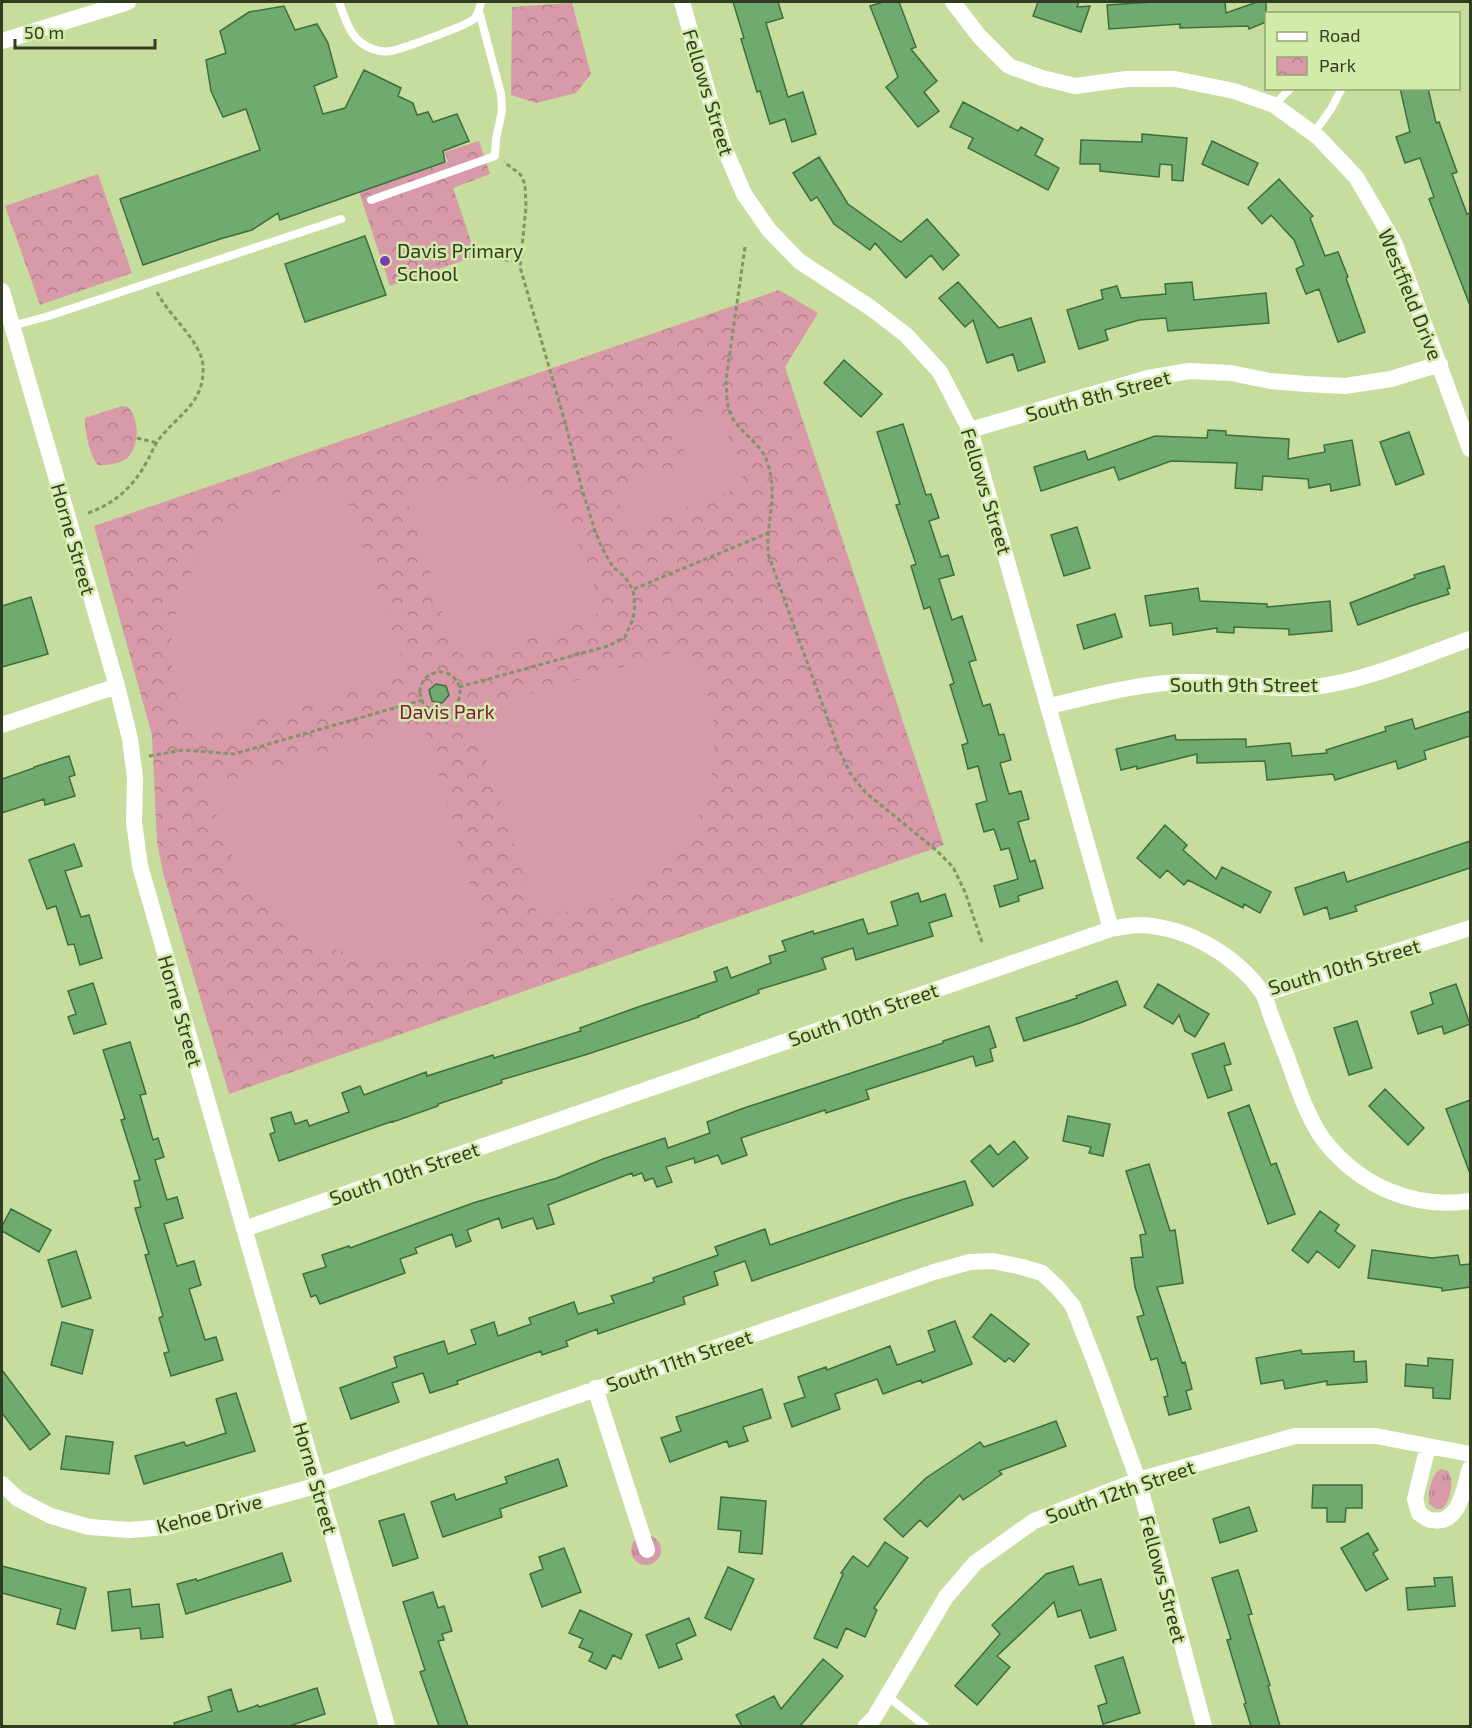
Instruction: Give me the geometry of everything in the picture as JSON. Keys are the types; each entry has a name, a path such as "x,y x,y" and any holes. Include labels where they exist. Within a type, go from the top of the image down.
{"street":[{"path":"2,41 128,2"},
{"name":"Fellows Street","path":"682,2 723,145 744,194 769,230 799,261 871,308 906,335 940,372 970,430 1111,929"},
{"name":"Westfield Drive","path":"953,2 979,36 1009,66 1042,78 1076,86 1126,79 1175,79 1234,91 1274,105 1313,134 1356,177 1394,242 1470,448"},
{"name":"Horne Street","path":"2,291 117,686 130,739 135,778 134,822 140,866 387,1726"},
{"name":"South 8th Street","path":"970,430 1148,378 1189,371 1231,373 1297,384 1344,386 1391,379 1440,364"},
{"name":"South 9th Street","path":"1049,706 1149,684 1194,682 1312,687 1354,680 1470,639"},
{"path":"2,725 117,686"},
{"name":"South 10th Street","path":"244,1229 1111,929 1141,925 1170,930 1197,939 1223,955 1245,973 1263,994 1470,928"},
{"path":"1263,994 1304,1105 1325,1142 1357,1174 1385,1190 1419,1200 1451,1203 1470,1201"},
{"name":"South 11th Street","path":"319,1485 934,1272 970,1262 993,1261 1042,1274"},
{"name":"Fellows Street","path":"1042,1274 1073,1306 1138,1480 1204,1726"},
{"path":"595,1388 646,1550"},
{"name":"South 12th Street","path":"866,1726 874,1718 946,1597 975,1563 1034,1521 1138,1480 1295,1436 1376,1436 1470,1454"},
{"path":"1428,1446 1415,1499 1419,1513 1431,1520 1445,1520 1456,1512 1470,1468"},
{"name":"Kehoe Drive","path":"2,1484 18,1499 51,1516 89,1527 130,1530 166,1527 319,1485"}],"lane":[{"path":"339,2 350,31 361,43 373,50 389,52 461,26 474,19 480,6"},
{"path":"371,200 495,156 502,111 501,93 480,6"},
{"path":"1274,105 1289,90"},
{"path":"1313,134 1341,90"},
{"path":"12,326 52,315 341,219"},
{"path":"887,1696 925,1726"}],"path":[{"path":"459,687 608,646 625,637 633,619 635,606 633,590 625,577 613,567 595,531 523,278 520,263 526,207 525,184 519,174 495,156"},
{"path":"745,247 726,380 727,400 730,414 766,458 772,479 773,497 768,532 768,554 835,739 850,773 865,792 936,850 953,867 965,892 983,945"},
{"path":"475,254 520,263"},
{"path":"88,513 102,509 118,499 132,484 156,443 188,410 200,393 203,364 193,341 161,301 152,282"},
{"path":"137,438 156,443"},
{"path":"633,590 768,532"},
{"path":"441,672 451,675 459,687 459,698 456,704 446,711 436,712 429,709 420,693 421,686 427,677 434,673 441,672"},
{"path":"133,760 183,750 234,754 422,700"}],"green space":[{"path":"572,3 591,74 576,93 536,103 511,95 512,7"},
{"path":"479,141 490,174 453,188 476,256 390,286 359,192 448,162 445,152"},
{"path":"98,174 132,273 40,305 5,206"},
{"name":"Davis Park","path":"779,290 818,313 785,367 944,845 229,1094 163,873 157,841 152,735 94,526"},
{"path":"122,406 128,407 132,412 136,424 133,451 119,462 98,465 88,443 85,418"},
{"path":"718,407 745,486 628,527 614,489 688,463 674,422"},
{"path":"454,479 475,479 509,486 529,495 562,521 585,556 592,576 596,619 467,657 455,651 405,495 426,486"},
{"path":"340,480 406,669 396,679 194,738 177,698 171,654 174,625 181,597 192,570 208,546 228,524 251,507 277,493 293,488"},
{"path":"688,648 708,695 715,741 709,786 693,827 666,862 631,889 587,907 537,914 475,724 484,707"},
{"path":"412,727 426,733 432,750 487,947 447,959 406,963 369,959 335,949 303,933 276,912 252,887 233,857 220,824 211,788"},
{"path":"1440,1469 1448,1471 1451,1486 1444,1506 1436,1509 1429,1504 1429,1495 1432,1480"},
{"path":"646,1535 657,1539 661,1550 657,1561 646,1565 635,1561 631,1550 635,1539"}],"building":[{"path":"733,2 778,2 783,18 766,23 788,97 803,92 816,134 792,142 785,119 770,124 760,91 757,92 741,39 744,38"},
{"path":"883,2 899,2 916,47 911,49 937,81 924,92 939,111 918,127 886,87 898,77 870,6"},
{"path":"1038,2 1079,2 1077,7 1090,6 1081,32 1033,16"},
{"path":"1153,2 1225,2 1226,13 1257,2 1266,2 1266,12 1265,22 1249,29 1248,26 1180,28 1180,24 1109,29 1107,5"},
{"path":"284,6 295,30 317,24 328,43 337,77 314,86 323,114 345,108 364,70 401,88 398,96 413,103 417,115 428,112 433,122 457,114 469,141 443,151 445,162 280,220 278,213 252,230 143,265 120,199 260,150 246,109 223,117 211,91 206,60 226,53 220,31 249,12"},
{"path":"1400,90 1428,90 1436,123 1439,122 1457,172 1452,174 1467,214 1470,213 1470,303 1429,199 1434,197 1420,158 1405,163 1396,137 1410,132"},
{"path":"963,102 1018,131 1021,127 1043,139 1035,155 1059,168 1048,190 968,148 973,138 950,127"},
{"path":"1142,134 1187,138 1183,181 1172,180 1172,165 1160,164 1159,177 1100,171 1100,164 1080,164 1081,140 1142,142"},
{"path":"1212,141 1258,163 1248,185 1202,164"},
{"path":"819,157 848,204 901,242 927,219 959,255 943,270 931,255 906,278 875,243 870,250 834,224 817,197 811,201 793,173"},
{"path":"1279,179 1313,216 1310,218 1325,256 1338,252 1365,332 1338,342 1319,289 1306,294 1296,269 1304,265 1294,240 1271,215 1262,224 1248,208"},
{"path":"365,236 386,295 305,322 285,264"},
{"path":"958,282 999,328 1031,318 1045,362 1018,371 1013,354 987,363 973,320 965,327 939,298"},
{"path":"1192,282 1194,300 1266,293 1269,323 1168,331 1166,318 1139,320 1105,330 1108,340 1079,349 1067,310 1103,299 1101,290 1117,286 1121,298 1166,294 1165,284"},
{"path":"844,360 882,394 861,417 824,383"},
{"path":"903,424 926,495 931,494 939,518 929,521 941,557 948,555 954,575 939,579 952,620 962,616 976,660 969,662 983,706 990,704 999,735 1004,734 1011,760 1000,763 1009,794 1021,791 1029,819 1018,822 1030,862 1035,860 1043,888 1018,896 1019,901 1000,907 994,886 1018,879 1009,848 1001,850 994,829 984,832 976,804 987,801 978,766 968,769 962,745 968,743 950,685 954,683 930,607 924,609 911,566 916,564 896,505 900,504 877,432"},
{"path":"1208,430 1226,431 1226,435 1289,439 1288,459 1325,452 1324,445 1352,440 1360,485 1331,491 1330,484 1309,488 1308,479 1263,476 1262,490 1235,488 1237,463 1171,461 1119,480 1114,467 1041,491 1034,467 1085,451 1088,460 1155,436 1207,438"},
{"path":"1409,432 1424,474 1396,485 1380,442"},
{"path":"1077,527 1090,568 1064,576 1051,535"},
{"path":"1444,566 1450,588 1447,589 1449,594 1358,625 1350,603 1415,578 1414,575"},
{"path":"1198,588 1200,601 1267,604 1267,607 1330,601 1332,631 1289,635 1289,629 1234,627 1234,633 1217,632 1217,628 1173,635 1172,623 1150,626 1145,596"},
{"path":"31,597 48,654 2,667 2,606"},
{"path":"1115,614 1122,637 1084,649 1077,625"},
{"name":"Davis Park","path":"436,684 446,686 449,695 442,703 432,701 429,690"},
{"path":"1470,711 1470,736 1424,751 1426,759 1398,769 1396,761 1335,780 1333,774 1267,780 1265,761 1197,763 1197,754 1137,769 1137,766 1121,770 1116,749 1175,735 1176,740 1246,739 1246,747 1290,743 1292,756 1327,753 1326,750 1386,731 1385,727 1412,719 1415,729"},
{"path":"69,756 75,775 69,777 75,796 45,805 44,799 2,813 2,779"},
{"path":"1165,825 1187,845 1183,850 1216,879 1222,867 1271,892 1260,913 1244,904 1243,908 1188,880 1184,885 1167,870 1160,878 1137,858"},
{"path":"1470,841 1470,868 1355,906 1357,911 1330,919 1327,907 1304,915 1295,888 1344,872 1347,882"},
{"path":"74,844 82,866 65,871 81,917 89,915 102,958 80,965 74,944 68,945 56,906 47,909 29,860"},
{"path":"918,893 921,902 945,894 952,916 929,923 933,936 856,960 853,948 822,958 826,969 758,990 759,993 699,1017 501,1080 502,1083 279,1161 270,1134 275,1132 271,1118 291,1112 295,1124 307,1120 309,1126 349,1112 342,1093 360,1086 364,1095 426,1072 427,1076 581,1031 580,1028 717,981 714,972 727,967 731,978 771,963 769,956 786,951 782,941 813,931 814,934 863,919 868,934 898,925 891,902"},
{"path":"1117,981 1126,1005 1024,1041 1016,1018 1077,998 1076,996"},
{"path":"93,983 106,1024 74,1034 68,1017 76,1014 68,991"},
{"path":"1158,984 1209,1014 1195,1037 1185,1031 1179,1015 1173,1024 1144,1007"},
{"path":"1456,984 1470,1024 1444,1034 1442,1026 1418,1034 1411,1012 1433,1004 1430,993"},
{"path":"1357,1021 1372,1068 1349,1075 1334,1028"},
{"path":"989,1026 996,1047 990,1049 993,1061 976,1066 973,1056 866,1090 869,1099 826,1113 825,1110 741,1138 747,1155 722,1164 718,1155 695,1163 694,1158 666,1167 672,1182 657,1187 653,1178 645,1181 642,1173 633,1176 632,1173 548,1205 554,1224 537,1229 533,1218 502,1228 499,1218 467,1230 471,1241 456,1247 452,1234 415,1248 417,1253 400,1259 405,1273 320,1304 316,1295 311,1297 303,1274 326,1267 322,1255 349,1246 350,1248 473,1203 557,1178 603,1159 665,1138 668,1148 710,1133 707,1122"},
{"path":"130,1042 146,1094 140,1095 153,1140 158,1138 164,1157 155,1160 167,1200 177,1197 183,1218 164,1224 177,1266 194,1261 201,1285 189,1289 205,1340 216,1337 223,1360 171,1376 164,1353 169,1352 159,1318 163,1316 145,1255 149,1254 135,1208 141,1207 134,1181 140,1180 121,1120 125,1119 103,1050"},
{"path":"1224,1043 1231,1064 1224,1066 1232,1090 1208,1098 1192,1054"},
{"path":"1385,1089 1424,1128 1408,1145 1369,1106"},
{"path":"1470,1100 1470,1170 1469,1171 1446,1109"},
{"path":"1249,1105 1271,1165 1276,1163 1295,1214 1268,1224 1228,1113"},
{"path":"1068,1116 1110,1124 1103,1156 1089,1153 1091,1147 1063,1141"},
{"path":"1014,1141 1028,1158 993,1187 971,1161 990,1145 998,1155"},
{"path":"1149,1164 1170,1231 1175,1230 1183,1283 1157,1287 1182,1363 1185,1362 1192,1389 1186,1391 1191,1409 1169,1415 1164,1397 1168,1396 1157,1358 1151,1360 1137,1317 1144,1315 1135,1287 1131,1258 1143,1257 1140,1235 1146,1234 1126,1171"},
{"path":"965,1181 973,1205 752,1281 745,1261 714,1272 718,1285 683,1297 685,1304 598,1334 597,1329 566,1341 568,1346 542,1355 541,1351 430,1393 423,1373 392,1383 399,1402 351,1419 340,1388 397,1367 394,1357 444,1341 448,1354 476,1344 471,1330 494,1322 498,1336 531,1324 529,1318 574,1302 578,1314 614,1303 611,1296 654,1282 653,1278 718,1255 715,1247 765,1229 770,1245 901,1200"},
{"path":"11,1209 51,1230 39,1252 2,1231 2,1226"},
{"path":"1320,1211 1339,1225 1335,1231 1355,1246 1339,1268 1317,1251 1308,1263 1292,1250"},
{"path":"1372,1250 1432,1258 1458,1255 1460,1265 1470,1264 1470,1287 1442,1291 1442,1288 1368,1278"},
{"path":"76,1251 91,1298 62,1307 48,1260"},
{"path":"991,1314 1029,1344 1014,1362 1009,1358 1005,1362 973,1337"},
{"path":"955,1321 972,1364 922,1383 921,1380 883,1394 877,1379 835,1394 840,1409 792,1427 784,1404 805,1397 798,1377 826,1367 827,1370 890,1346 897,1365 935,1351 928,1331"},
{"path":"62,1322 93,1330 82,1374 51,1365"},
{"path":"1301,1350 1302,1354 1354,1351 1354,1362 1366,1361 1367,1382 1327,1385 1327,1381 1285,1389 1283,1380 1261,1384 1256,1358"},
{"path":"1428,1358 1453,1360 1450,1399 1433,1398 1433,1388 1405,1386 1406,1364 1428,1366"},
{"path":"2,1370 50,1434 30,1450 2,1413"},
{"path":"762,1389 771,1418 743,1427 748,1441 729,1447 727,1441 670,1462 661,1438 681,1431 676,1417"},
{"path":"236,1393 255,1451 144,1484 135,1456 184,1442 186,1446 226,1433 216,1399"},
{"path":"1056,1421 1066,1446 999,1471 1002,1474 963,1500 960,1495 927,1527 920,1520 903,1537 884,1519 926,1478 980,1442 984,1447"},
{"path":"66,1436 113,1442 109,1474 61,1469"},
{"path":"558,1459 567,1486 500,1509 502,1517 443,1537 431,1502 454,1494 456,1500 507,1483 505,1477"},
{"path":"1313,1485 1362,1485 1362,1508 1346,1508 1345,1522 1327,1522 1327,1508 1312,1508"},
{"path":"721,1497 766,1501 762,1554 739,1552 741,1531 718,1529"},
{"path":"1249,1507 1257,1531 1220,1543 1213,1519"},
{"path":"404,1514 418,1558 393,1566 379,1521"},
{"path":"1368,1533 1378,1550 1373,1553 1388,1579 1366,1591 1341,1548"},
{"path":"885,1542 908,1558 874,1608 877,1610 865,1637 846,1628 837,1648 814,1638 843,1574 841,1573 853,1556 868,1567"},
{"path":"564,1548 581,1592 542,1607 530,1574 543,1569 539,1557"},
{"path":"282,1553 291,1581 186,1614 177,1584 196,1579 197,1581"},
{"path":"2,1566 86,1588 75,1629 57,1624 61,1609 2,1593"},
{"path":"1073,1566 1079,1585 1101,1579 1116,1630 1090,1638 1081,1610 1058,1617 1054,1602 997,1656 1010,1667 977,1705 955,1686 1000,1634 992,1625 1046,1574"},
{"path":"728,1567 754,1579 731,1630 705,1618"},
{"path":"1238,1570 1252,1614 1248,1615 1280,1726 1251,1726 1244,1704 1246,1703 1227,1640 1231,1639 1212,1578"},
{"path":"1452,1577 1455,1606 1408,1610 1406,1588 1435,1586 1434,1578"},
{"path":"130,1589 132,1607 159,1604 163,1637 141,1639 140,1628 112,1631 108,1592"},
{"path":"433,1592 438,1608 444,1606 452,1631 442,1634 444,1640 438,1641 468,1726 439,1726 420,1672 425,1670 403,1602"},
{"path":"580,1610 632,1634 621,1659 613,1655 606,1669 589,1661 593,1653 579,1647 583,1639 569,1633"},
{"path":"689,1618 696,1635 676,1644 682,1659 659,1668 646,1635"},
{"path":"1123,1657 1140,1713 1103,1724 1098,1706 1107,1703 1095,1666"},
{"path":"823,1659 843,1676 800,1726 742,1726 736,1715 774,1696 781,1709"},
{"path":"317,1688 325,1714 289,1726 175,1726 174,1723 212,1711 208,1697 231,1689 238,1712"}],"place":[{"name":"Davis Primary School","path":"385,261"}]}
